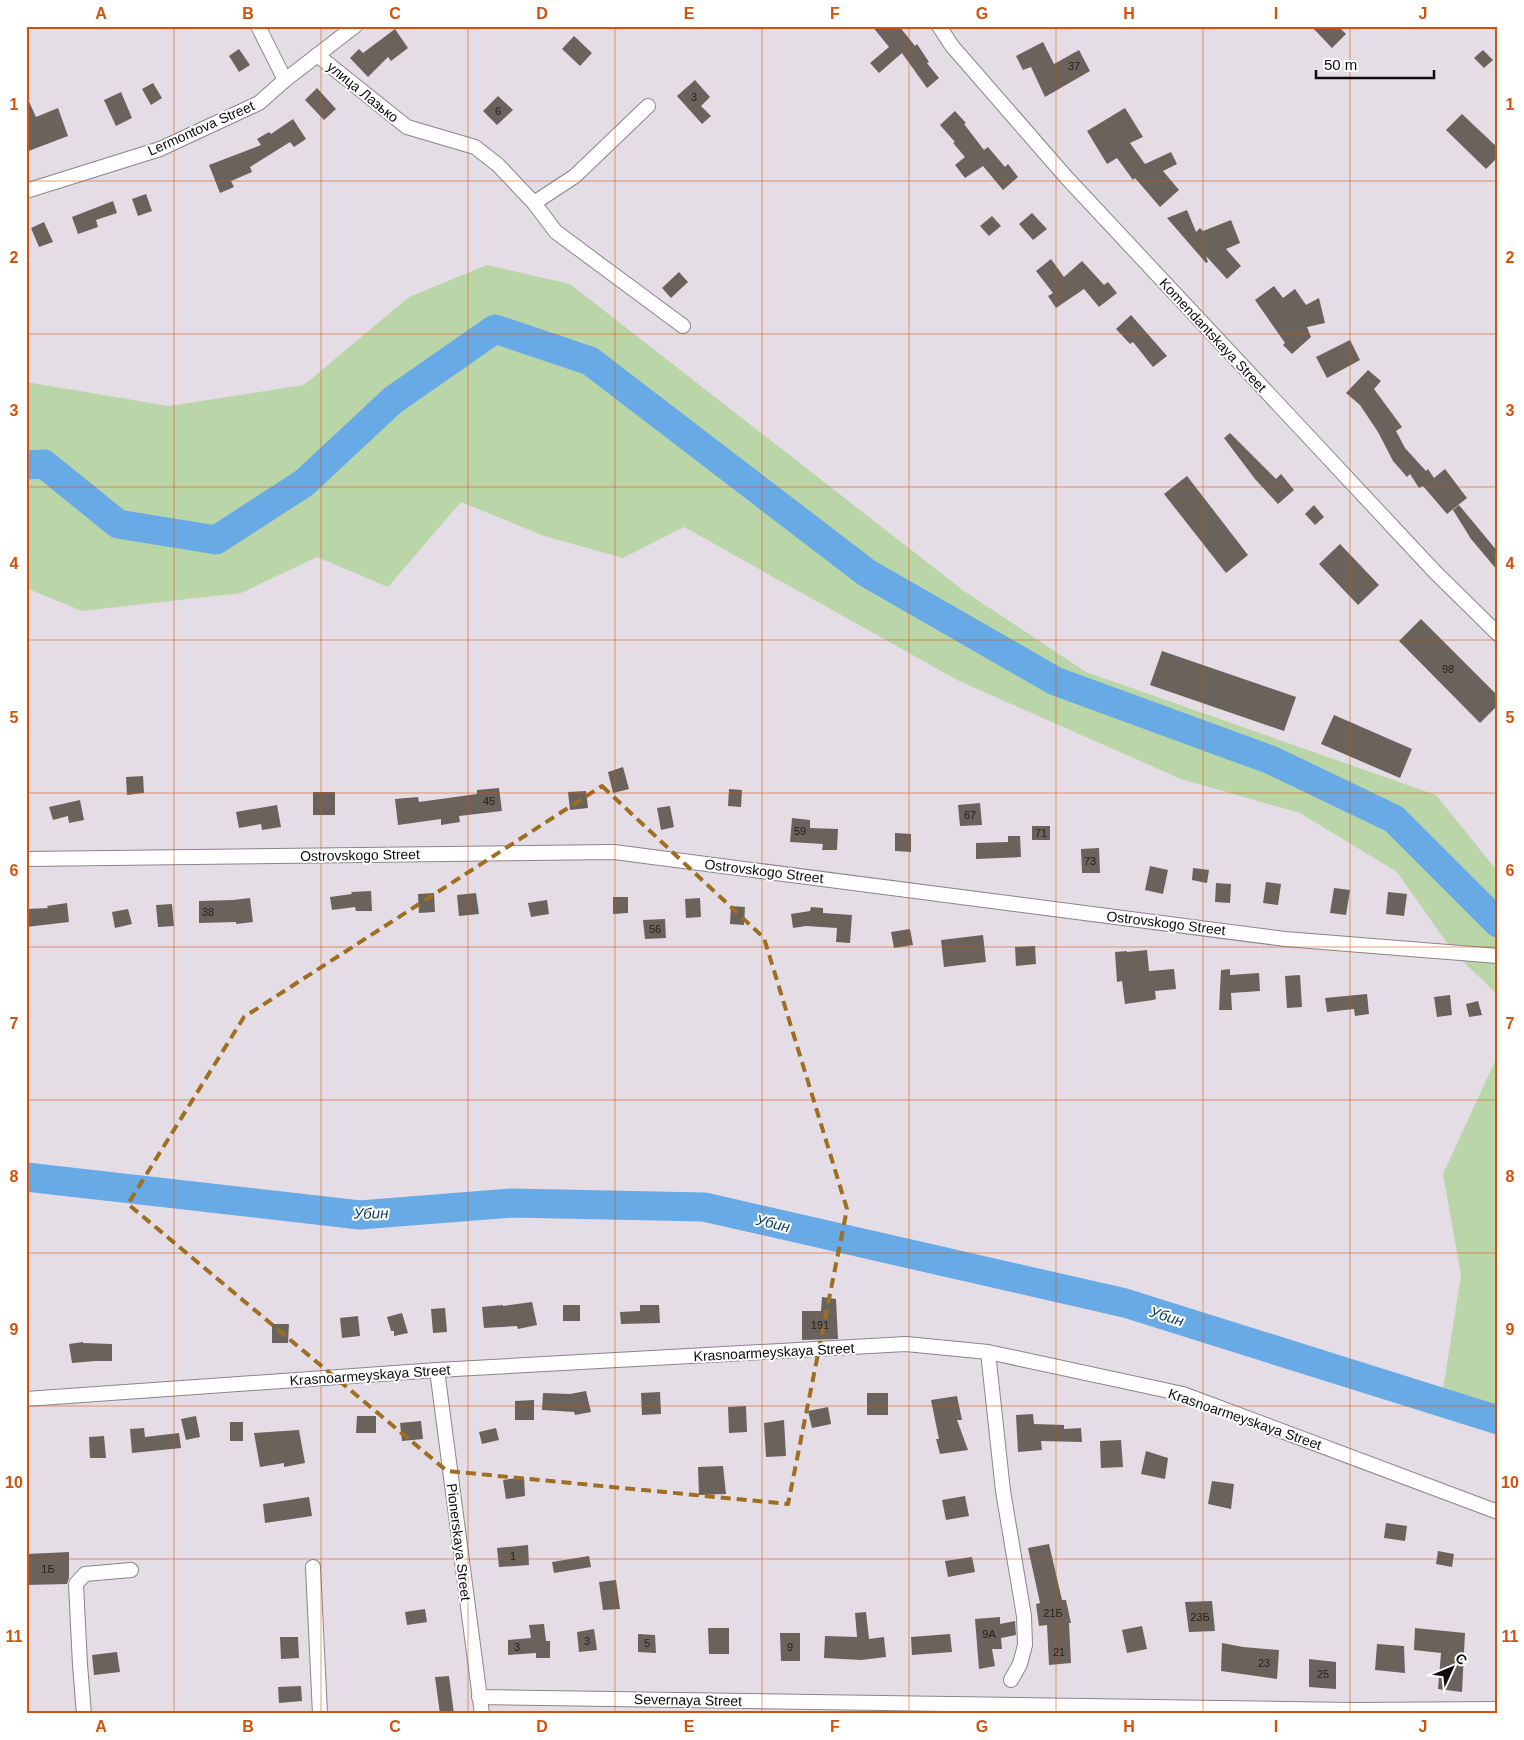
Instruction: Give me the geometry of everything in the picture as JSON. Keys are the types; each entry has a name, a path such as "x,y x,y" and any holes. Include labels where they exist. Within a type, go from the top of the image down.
{"street":[{"path":"258,26 285,80"},
{"name":"Lermontova Street","path":"26,191 160,149 259,103 285,80 355,26"},
{"name":"Komendantskaya Street","path":"939,26 952,46 1086,198 1429,565 1498,634"},
{"name":"улица Лазько","path":"317,55 407,127 475,147 498,164 534,202 556,232 683,326"},
{"path":"534,202 575,176 648,106"},
{"name":"Ostrovskogo Street","path":"26,859 614,852 1285,939 1498,956"},
{"name":"Krasnoarmeyskaya Street","path":"26,1399 437,1370 906,1344 988,1352 1183,1394 1498,1512"},
{"path":"988,1352 1003,1491 1024,1616 1026,1644 1020,1664 1011,1680"},
{"name":"Pionerskaya Street","path":"437,1370 482,1714"},
{"path":"313,1567 320,1714"},
{"path":"84,1714 76,1584 86,1574 131,1570"},
{"name":"Severnaya Street","path":"479,1697 1354,1710 1498,1709"}],"highlighted area":[{"path":"602,786 764,938 847,1209 788,1504 447,1471 128,1204 244,1017"}],"green space":[{"path":"487,265 570,284 964,591 1086,672 1436,795 1498,872 1498,995 1454,953 1397,872 1300,813 1181,779 959,681 684,527 623,558 544,536 461,502 388,587 317,557 241,593 82,611 26,588 26,382 169,406 304,385 409,297"},
{"path":"1498,1026 1498,1420 1441,1402 1461,1275 1443,1174 1496,1059"}],"building":[{"path":"872,26 899,26 915,46 917,44 929,62 927,63 939,78 927,88 902,53 879,73 870,63 889,47"},
{"path":"1311,26 1338,26 1346,34 1332,48"},
{"path":"395,29 408,48 391,61 388,57 368,77 350,58 359,49 363,53"},
{"path":"574,36 592,53 580,66 562,49"},
{"path":"1043,42 1054,64 1079,50 1090,71 1045,97 1031,67 1023,70 1016,56"},
{"path":"239,49 250,65 239,72 229,56"},
{"path":"1483,50 1493,60 1484,68 1474,58"},
{"path":"695,80 710,97 701,106 711,116 702,124 677,96"},
{"path":"153,83 162,98 151,105 142,89"},
{"path":"317,88 336,109 324,120 305,100"},
{"path":"121,92 132,118 116,126 104,100"},
{"path":"26,95 36,117 58,108 68,136 26,152"},
{"path":"498,96 513,110 497,125 483,111"},
{"path":"1125,108 1143,137 1130,143 1145,164 1171,152 1177,164 1163,171 1179,190 1160,207 1135,178 1133,180 1117,158 1107,164 1087,131"},
{"path":"955,111 966,123 964,124 984,150 988,147 1005,167 1008,164 1018,177 1003,190 983,166 965,178 955,165 965,157 940,125"},
{"path":"1462,114 1498,148 1498,157 1486,169 1446,130"},
{"path":"293,119 306,139 294,147 290,142 250,167 252,172 231,181 234,187 220,193 209,165 261,145 257,139 269,132 271,134"},
{"path":"146,194 152,211 138,216 132,199"},
{"path":"113,201 117,213 96,220 98,227 78,234 72,217"},
{"path":"1187,210 1196,232 1200,228 1203,231 1231,220 1240,243 1226,249 1241,266 1227,279 1206,256 1208,262 1206,263 1167,218"},
{"path":"1032,213 1047,229 1033,240 1019,224"},
{"path":"992,216 1001,226 989,236 980,226"},
{"path":"44,222 53,242 39,247 31,228"},
{"path":"1051,259 1064,277 1082,261 1104,285 1108,282 1117,293 1099,307 1084,289 1056,308 1048,296 1053,293 1036,271"},
{"path":"679,272 688,282 671,298 662,288"},
{"path":"1274,286 1283,298 1295,289 1306,305 1319,298 1325,323 1307,327 1311,337 1292,354 1283,345 1285,343 1255,300"},
{"path":"1131,315 1167,356 1153,367 1133,342 1130,344 1116,329"},
{"path":"1350,340 1360,360 1327,378 1316,357"},
{"path":"1368,370 1381,381 1374,389 1402,427 1396,431 1405,448 1426,471 1428,469 1434,478 1445,469 1467,498 1447,514 1423,486 1419,488 1410,474 1407,477 1393,461 1378,432 1360,405 1346,393"},
{"path":"1230,433 1276,479 1281,474 1294,490 1278,504 1255,479 1224,438"},
{"path":"1187,476 1248,555 1226,573 1164,494"},
{"path":"1314,505 1324,517 1315,525 1305,514"},
{"path":"1459,505 1498,552 1498,571 1471,539 1453,510"},
{"path":"1340,544 1379,585 1358,605 1319,564"},
{"path":"1421,619 1498,696 1498,705 1480,723 1399,641"},
{"path":"1162,651 1296,697 1284,731 1150,685"},
{"path":"1334,715 1412,749 1400,778 1321,744"},
{"path":"623,767 629,789 613,793 608,772"},
{"path":"143,776 144,793 127,795 126,777"},
{"path":"499,788 502,811 459,816 460,822 441,825 441,819 398,825 395,799 418,797 419,802 477,794 477,790"},
{"path":"729,789 742,790 741,807 728,806"},
{"path":"586,791 588,808 570,810 568,792"},
{"path":"313,792 335,792 335,815 313,815"},
{"path":"80,800 84,820 69,823 68,816 53,820 49,807"},
{"path":"980,803 982,825 960,826 958,805"},
{"path":"277,805 281,827 262,830 261,824 239,828 236,812"},
{"path":"670,806 674,827 661,830 657,808"},
{"path":"792,818 810,820 810,828 838,829 837,850 822,850 823,844 790,842"},
{"path":"1032,826 1050,826 1050,840 1032,840"},
{"path":"895,833 911,834 911,852 895,851"},
{"path":"1008,836 1020,836 1021,857 976,859 976,843 1008,842"},
{"path":"1099,848 1100,873 1082,873 1081,849"},
{"path":"1150,866 1168,870 1163,894 1145,890"},
{"path":"1193,868 1209,870 1207,883 1192,880"},
{"path":"1266,882 1281,884 1278,905 1263,903"},
{"path":"1216,883 1231,884 1230,903 1215,902"},
{"path":"1334,888 1350,890 1346,915 1330,913"},
{"path":"371,891 372,911 356,911 355,907 332,910 330,897 352,894 351,892"},
{"path":"1388,892 1407,894 1404,916 1386,914"},
{"path":"434,893 435,912 419,913 418,894"},
{"path":"476,893 479,914 459,916 457,895"},
{"path":"613,897 628,897 628,913 613,914"},
{"path":"250,898 253,922 236,924 236,922 199,923 199,901"},
{"path":"700,898 701,917 686,918 685,899"},
{"path":"547,900 549,914 531,917 528,903"},
{"path":"67,903 69,922 26,927 26,909 48,908 47,906"},
{"path":"172,904 174,926 158,927 156,905"},
{"path":"731,906 745,907 744,925 730,924"},
{"path":"811,907 823,908 823,913 852,915 850,943 836,942 837,928 806,926 793,928 791,914 810,911"},
{"path":"128,909 132,924 115,928 112,912"},
{"path":"665,919 666,938 645,939 643,920"},
{"path":"910,929 913,945 894,948 891,932"},
{"path":"983,935 986,962 944,967 941,940"},
{"path":"1035,946 1036,964 1016,966 1015,947"},
{"path":"1147,950 1149,971 1174,969 1176,989 1155,991 1156,999 1153,1000 1125,1004 1122,981 1117,982 1115,952"},
{"path":"1230,969 1230,975 1259,973 1260,991 1231,993 1232,1010 1219,1010 1221,970"},
{"path":"1300,975 1302,1007 1287,1008 1285,976"},
{"path":"1367,994 1369,1014 1355,1016 1354,1009 1327,1012 1325,998"},
{"path":"1450,995 1452,1015 1437,1017 1434,997"},
{"path":"1478,1001 1482,1015 1469,1017 1466,1004"},
{"path":"822,1297 836,1299 838,1339 802,1340 802,1311 821,1311"},
{"path":"532,1302 537,1325 518,1329 517,1326 484,1328 482,1307"},
{"path":"563,1305 580,1305 580,1321 563,1321"},
{"path":"640,1305 659,1305 660,1323 621,1324 620,1312 640,1311"},
{"path":"445,1308 447,1332 433,1333 431,1309"},
{"path":"402,1313 408,1333 394,1336 394,1331 391,1331 387,1317"},
{"path":"358,1316 360,1336 342,1338 340,1318"},
{"path":"272,1324 289,1324 288,1343 272,1343"},
{"path":"83,1342 112,1344 112,1361 72,1363 69,1344"},
{"path":"586,1391 591,1412 575,1415 574,1412 542,1410 543,1393 570,1394"},
{"path":"660,1392 661,1414 642,1415 641,1393"},
{"path":"867,1393 888,1393 888,1415 867,1415"},
{"path":"957,1396 962,1420 957,1420 968,1450 940,1454 931,1400"},
{"path":"534,1400 534,1420 515,1420 515,1401"},
{"path":"746,1406 747,1432 729,1433 728,1407"},
{"path":"828,1407 831,1424 812,1428 808,1411"},
{"path":"1033,1414 1034,1424 1064,1425 1064,1429 1081,1428 1082,1442 1041,1441 1042,1450 1018,1452 1016,1415"},
{"path":"196,1416 200,1437 186,1440 181,1419"},
{"path":"357,1416 376,1416 376,1433 356,1433"},
{"path":"784,1420 786,1456 766,1457 764,1423"},
{"path":"421,1421 423,1439 402,1441 400,1423"},
{"path":"230,1422 243,1422 243,1441 230,1441"},
{"path":"144,1428 145,1437 179,1433 181,1448 132,1453 130,1429"},
{"path":"496,1428 499,1440 482,1444 479,1432"},
{"path":"299,1430 305,1463 284,1467 284,1463 260,1467 254,1433"},
{"path":"104,1436 106,1458 90,1458 89,1437"},
{"path":"1121,1440 1123,1467 1101,1468 1100,1441"},
{"path":"1146,1451 1168,1458 1165,1479 1141,1474"},
{"path":"723,1466 726,1494 699,1495 698,1467"},
{"path":"524,1477 525,1496 506,1499 503,1480"},
{"path":"1212,1481 1234,1484 1231,1509 1208,1504"},
{"path":"965,1496 969,1516 946,1520 942,1500"},
{"path":"309,1497 312,1516 265,1523 263,1504"},
{"path":"1386,1523 1407,1526 1405,1541 1384,1538"},
{"path":"1049,1544 1062,1600 1066,1600 1071,1623 1069,1623 1071,1663 1049,1665 1047,1625 1039,1626 1036,1604 1040,1603 1028,1548"},
{"path":"528,1545 529,1565 499,1567 497,1548"},
{"path":"1438,1551 1454,1554 1452,1567 1436,1564"},
{"path":"69,1552 69,1578 67,1584 26,1585 27,1554"},
{"path":"589,1556 591,1567 554,1573 552,1562"},
{"path":"972,1557 975,1572 948,1577 945,1561"},
{"path":"616,1580 620,1609 603,1610 599,1582"},
{"path":"1212,1601 1215,1631 1189,1632 1185,1602"},
{"path":"425,1609 427,1622 407,1625 405,1612"},
{"path":"866,1612 869,1639 884,1637 886,1657 861,1660 824,1658 825,1636 857,1637 855,1613"},
{"path":"1000,1617 1000,1624 1015,1621 1016,1635 1001,1638 1002,1649 992,1649 995,1666 979,1669 975,1619"},
{"path":"544,1624 546,1641 550,1641 550,1658 536,1658 536,1653 508,1655 508,1640 531,1638 529,1625"},
{"path":"1142,1626 1147,1649 1127,1653 1122,1630"},
{"path":"708,1628 729,1628 729,1654 709,1654"},
{"path":"1415,1628 1465,1633 1462,1692 1438,1689 1441,1653 1414,1650"},
{"path":"594,1629 597,1650 579,1652 577,1632"},
{"path":"780,1633 800,1633 800,1661 781,1661"},
{"path":"638,1634 655,1635 656,1653 638,1652"},
{"path":"950,1634 952,1652 912,1655 911,1637"},
{"path":"280,1637 298,1637 299,1658 281,1659"},
{"path":"1222,1643 1279,1650 1277,1679 1221,1671"},
{"path":"1377,1644 1404,1646 1405,1673 1375,1670"},
{"path":"117,1652 120,1672 94,1675 92,1655"},
{"path":"1309,1659 1336,1662 1336,1689 1309,1687"},
{"path":"449,1676 454,1714 440,1714 435,1677"},
{"path":"301,1686 302,1701 279,1703 278,1687"}],"waterway":[{"path":"26,465 44,464 118,524 216,540 304,483 393,400 495,329 590,361 867,573 1055,681 1271,760 1394,819 1498,923"},
{"name":"Убин","path":"26,1177 360,1215 512,1203 704,1207 1125,1303 1498,1420"}]}
